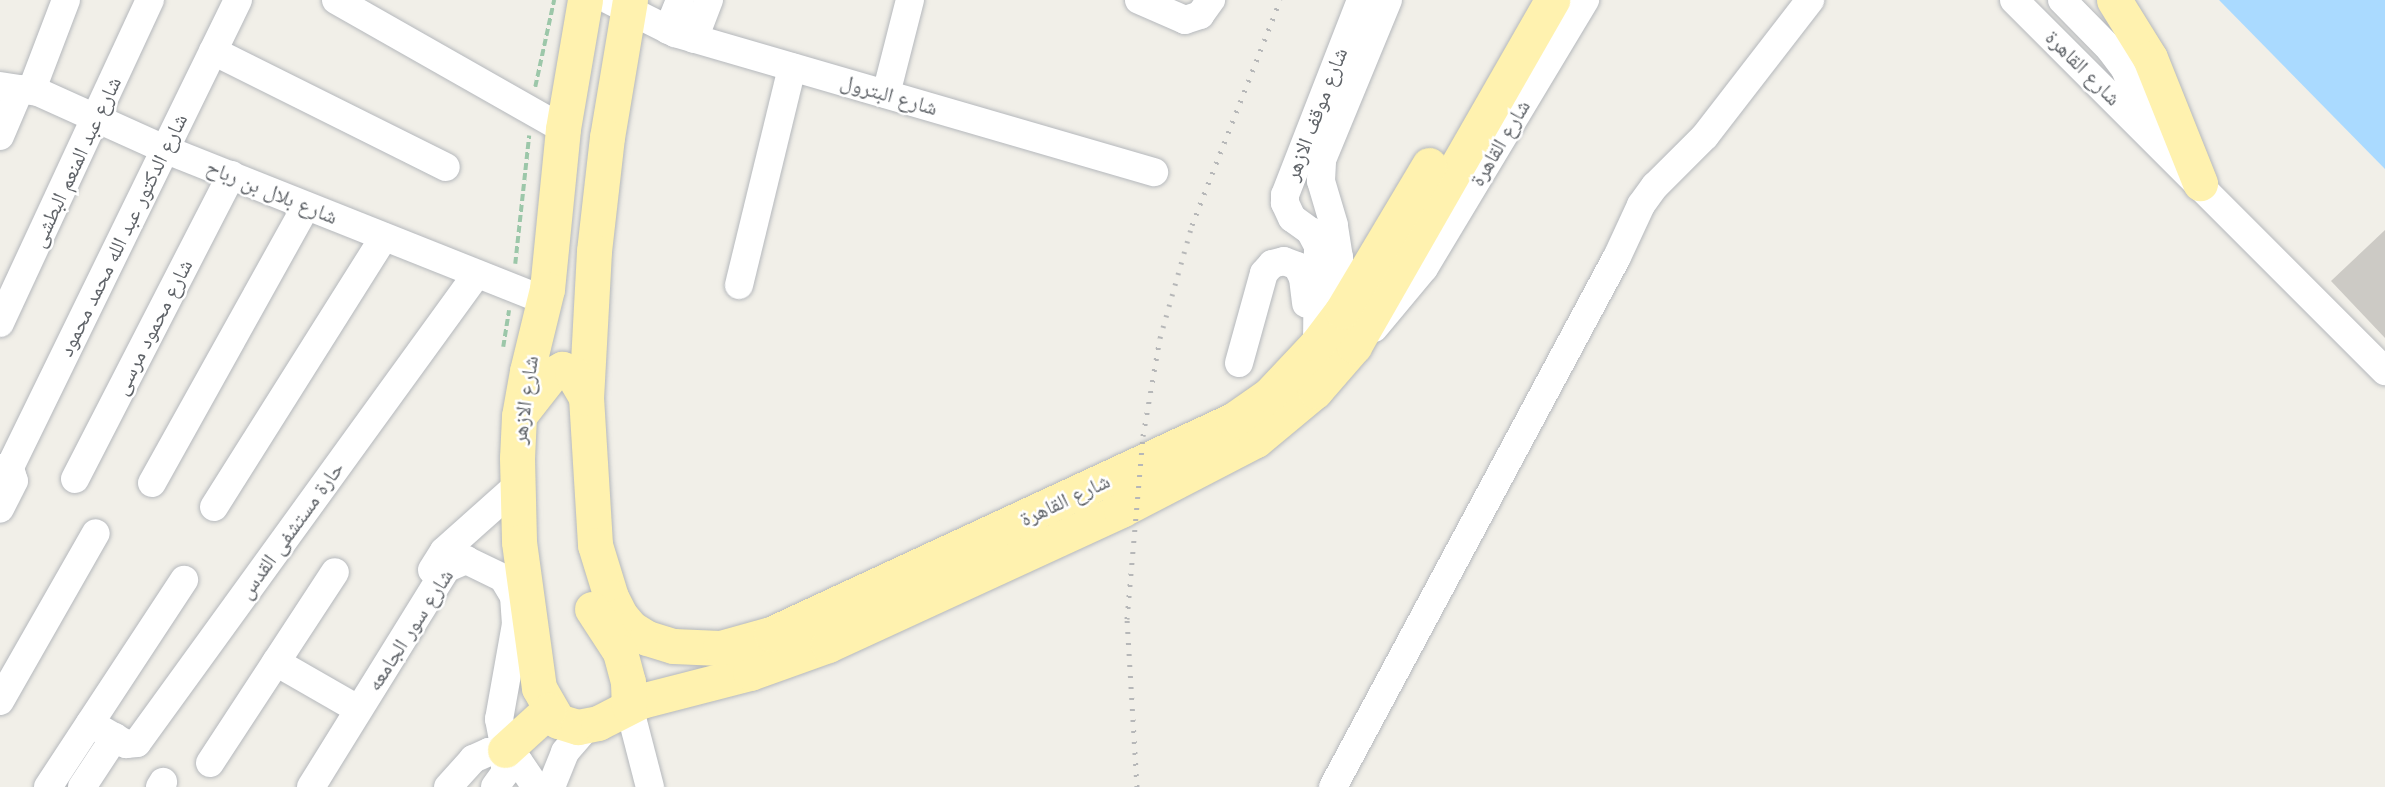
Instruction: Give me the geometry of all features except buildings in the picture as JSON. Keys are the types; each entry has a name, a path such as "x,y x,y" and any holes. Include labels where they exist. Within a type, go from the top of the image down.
{"main road":[{"name":"شارع الازهر","path":"549,710 537,676 519,542 519,416 545,301 563,129 585,0"},
{"path":"1462,131 1526,0"},
{"path":"1462,131 1552,0"},
{"path":"2115,0 2150,58 2200,183"},
{"path":"505,750 549,710 558,721 568,725 588,726 629,706 628,682 622,659 592,611 586,590 587,567 595,545 586,397 593,276 622,4"},
{"name":"شارع القاهرة","path":"595,545 611,597 631,628 647,638 673,646 720,648 742,643 805,619 1233,421 1269,395 1317,344 1462,131"},
{"name":"شارع القاهرة","path":"629,706 750,673 828,645 1219,462 1287,417 1315,391 1353,346 1462,131"},
{"path":"545,301 551,310 566,311 578,289 593,276"},
{"path":"519,416 551,374 562,369 572,373 586,397"}],"street":[{"path":"0,136 17,88 66,0"},
{"name":"شارع عبد المنعم البطشى","path":"0,323 150,0"},
{"name":"شارع الدكتور عبد الله محمد محمود","path":"0,509 14,485 13,477 4,469 238,0"},
{"path":"336,0 563,129"},
{"path":"680,0 681,34"},
{"path":"681,34 709,0"},
{"path":"886,94 910,0"},
{"path":"1139,0 1178,19 1201,9"},
{"name":"شارع موقف الازهر","path":"1317,344 1318,246 1313,235 1287,211 1285,195 1359,38 1361,0"},
{"path":"1317,344 1337,276 1339,258 1335,225 1321,181 1322,160 1359,38 1388,0"},
{"name":"شارع القاهرة","path":"1353,346 1385,317 1424,268 1585,0"},
{"path":"1333,787 1617,257 1642,205 1655,186 1711,128 1810,0"},
{"name":"شارع القاهرة","path":"2014,0 2200,183 2385,371"},
{"path":"2062,0 2110,49 2125,69 2152,137"},
{"name":"شارع البترول","path":"622,4 681,34 1154,172"},
{"path":"213,51 446,167"},
{"path":"739,285 792,67"},
{"name":"شارع بلال بن رباح","path":"17,88 545,301"},
{"name":"شارع محمود مرسى","path":"75,479 231,176"},
{"path":"152,483 306,206"},
{"path":"214,507 384,237"},
{"path":"1238,363 1264,273 1277,261 1291,262 1301,272 1303,295 1317,344"},
{"name":"حارة مستشفى القدس","path":"115,737 130,745 137,743 475,275"},
{"name":"شارع سور الجامعه","path":"298,787 444,551 517,486"},
{"path":"0,701 96,533"},
{"name":"شارع سور الجامعه","path":"311,787 447,568 458,561 473,561 503,578 514,596 516,625 499,719 505,750"},
{"path":"210,763 335,572"},
{"path":"48,787 184,580"},
{"path":"276,662 349,704"},
{"path":"629,706 650,787"},
{"path":"82,787 115,737 90,723"},
{"path":"551,787 565,752 588,726"},
{"path":"495,787 505,773 505,750"},
{"path":"448,787 473,759 489,752 505,750 519,762 536,787"}],"water":[{"path":"2219,0 2385,0 2385,169"}],"railway":[{"path":"1137,787 1127,619 1143,436 1160,338 1192,225 1280,0"}]}
